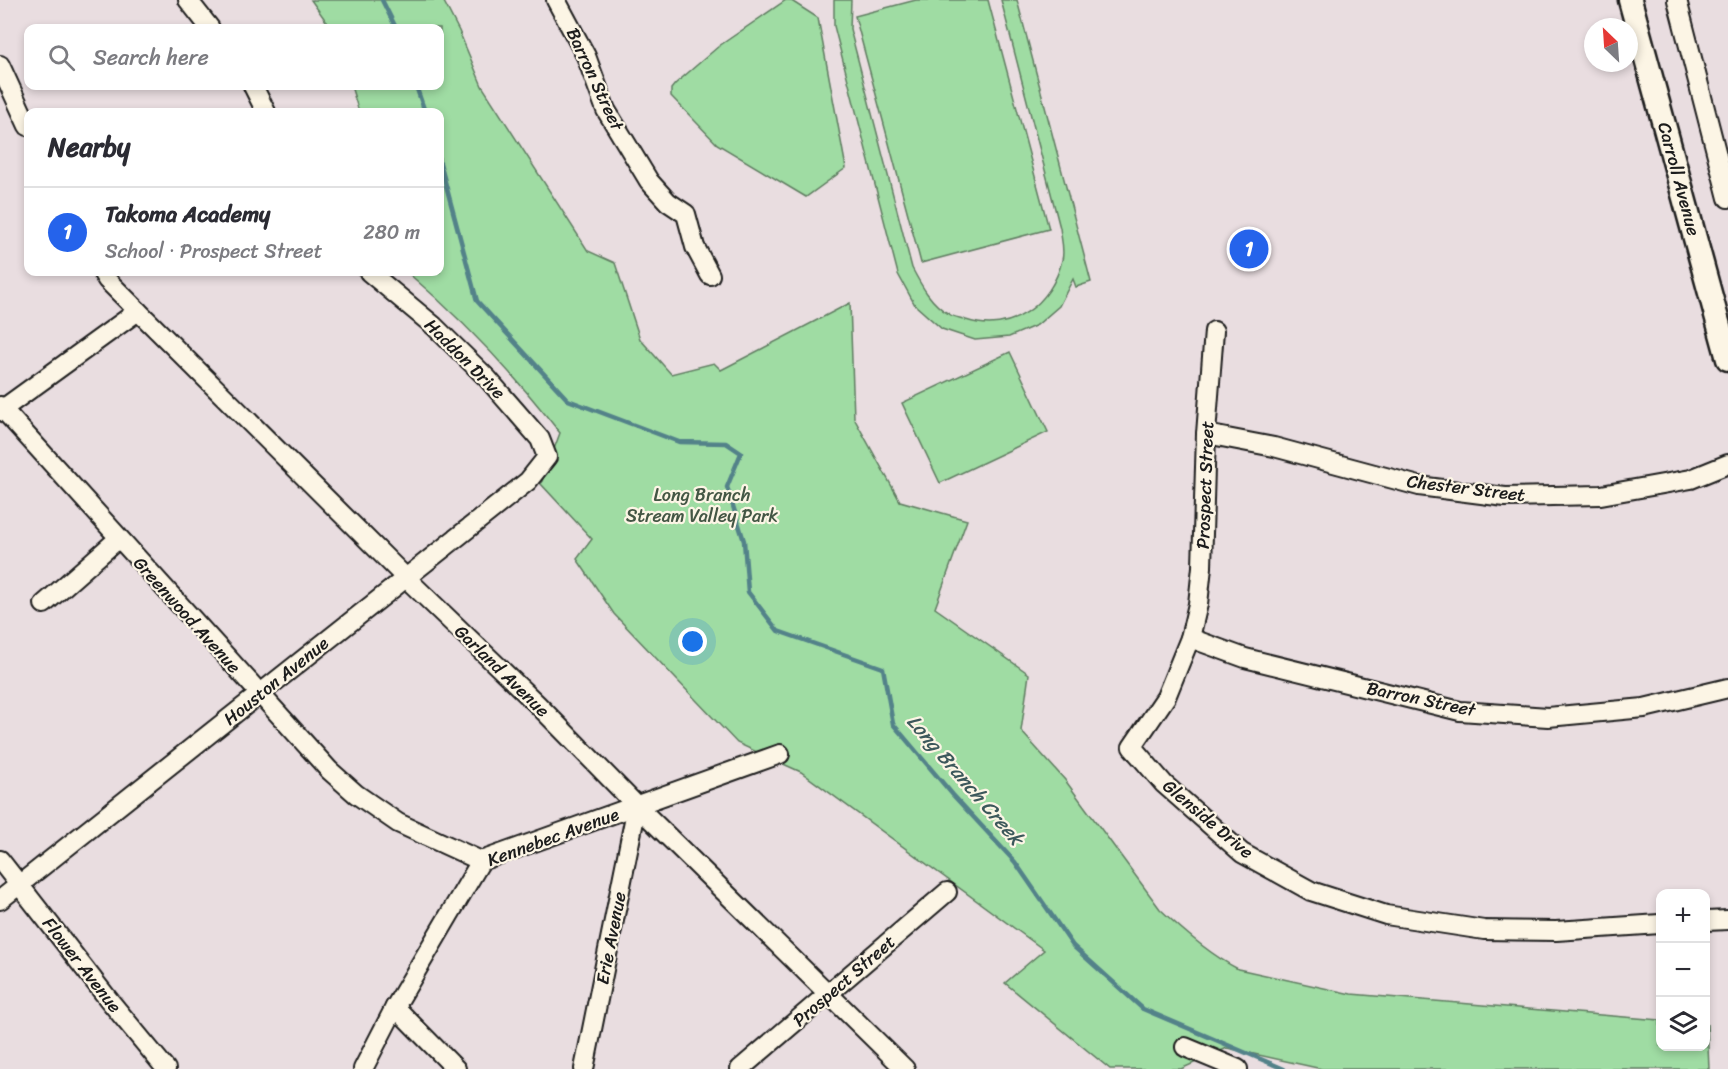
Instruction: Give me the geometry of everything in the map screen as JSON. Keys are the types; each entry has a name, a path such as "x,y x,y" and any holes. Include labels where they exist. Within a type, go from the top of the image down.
{"main road":[{"name":"Carroll Avenue","path":"1630,0 1728,359"}],"street":[{"path":"188,0 207,24"},
{"name":"Barron Street","path":"556,0 586,56 606,110 649,181 668,202 686,214 695,247 710,275"},
{"path":"1677,0 1728,198"},
{"path":"0,65 24,117"},
{"path":"255,90 264,108"},
{"name":"Garland Avenue","path":"104,276 405,577 538,705 637,806 905,1069"},
{"name":"Haddon Drive","path":"374,276 434,326 487,378 540,439 547,457"},
{"path":"1,409 138,311"},
{"name":"Prospect Street","path":"1190,638 1198,604 1202,567 1206,434 1214,331"},
{"name":"Greenwood Avenue","path":"1,409 329,770 356,794 398,823 481,861"},
{"name":"Chester Street","path":"1206,434 1274,447 1419,486 1505,497 1601,495 1691,479 1728,464"},
{"name":"Houston Avenue","path":"0,900 528,481 547,457"},
{"path":"44,604 118,539"},
{"name":"Barron Street","path":"1190,638 1245,658 1460,711 1558,716 1644,708 1728,688"},
{"name":"Glenside Drive","path":"1190,638 1166,697 1132,747 1164,784 1242,853 1311,891 1386,915 1484,930 1556,931 1656,924"},
{"name":"Kennebec Avenue","path":"363,1069 395,1007 481,861 780,754"},
{"name":"Erie Avenue","path":"584,1069 637,806"},
{"name":"Flower Avenue","path":"0,860 166,1069"},
{"name":"Prospect Street","path":"740,1069 947,892"},
{"path":"1710,921 1728,920"},
{"path":"395,1007 456,1069"},
{"path":"1185,1047 1238,1069"}],"green space":[{"name":"Long Branch Stream Valley Park","path":"311,0 443,0 482,86 588,251 615,263 640,339 671,374 714,363 721,370 850,303 854,418 900,501 967,520 935,608 1029,674 1021,731 1065,780 1160,909 1187,934 1238,969 1351,994 1656,1020 1656,1051 1708,1051 1709,1069 1322,1069 1227,1048 1181,1069 1110,1069 1005,983 1044,950 801,772 737,743 614,614 577,559 592,539 541,484 560,433 487,348 411,276 444,276 444,108 358,108 352,90 444,90 444,24 328,24"},
{"path":"786,0 790,0 818,18 846,168 806,197 717,144 671,96 671,89 675,84 719,46"},
{"path":"834,0 851,0 850,29 912,268 927,294 943,310 955,317 983,324 1014,319 1039,302 1057,276 1063,256 1060,228 1001,0 1017,0 1091,282 1076,287 1073,279 1059,306 1037,325 1009,337 975,340 942,329 915,305 898,274 834,26"},
{"path":"916,0 988,0 1049,229 921,263 855,16"},
{"path":"1010,352 1048,432 940,483 902,403"}],"waterway":[{"name":"Long Branch Creek","path":"382,0 394,24"},
{"name":"Long Branch Creek","path":"417,90 424,108"},
{"name":"Long Branch Creek","path":"444,178 477,301 568,400 679,442 726,443 741,453 727,487 744,541 748,592 778,631 883,668 893,724 953,795 1015,862 1073,946 1143,1009 1284,1069"}],"place":[{"name":"Takoma Academy","path":"1249,249"}]}
